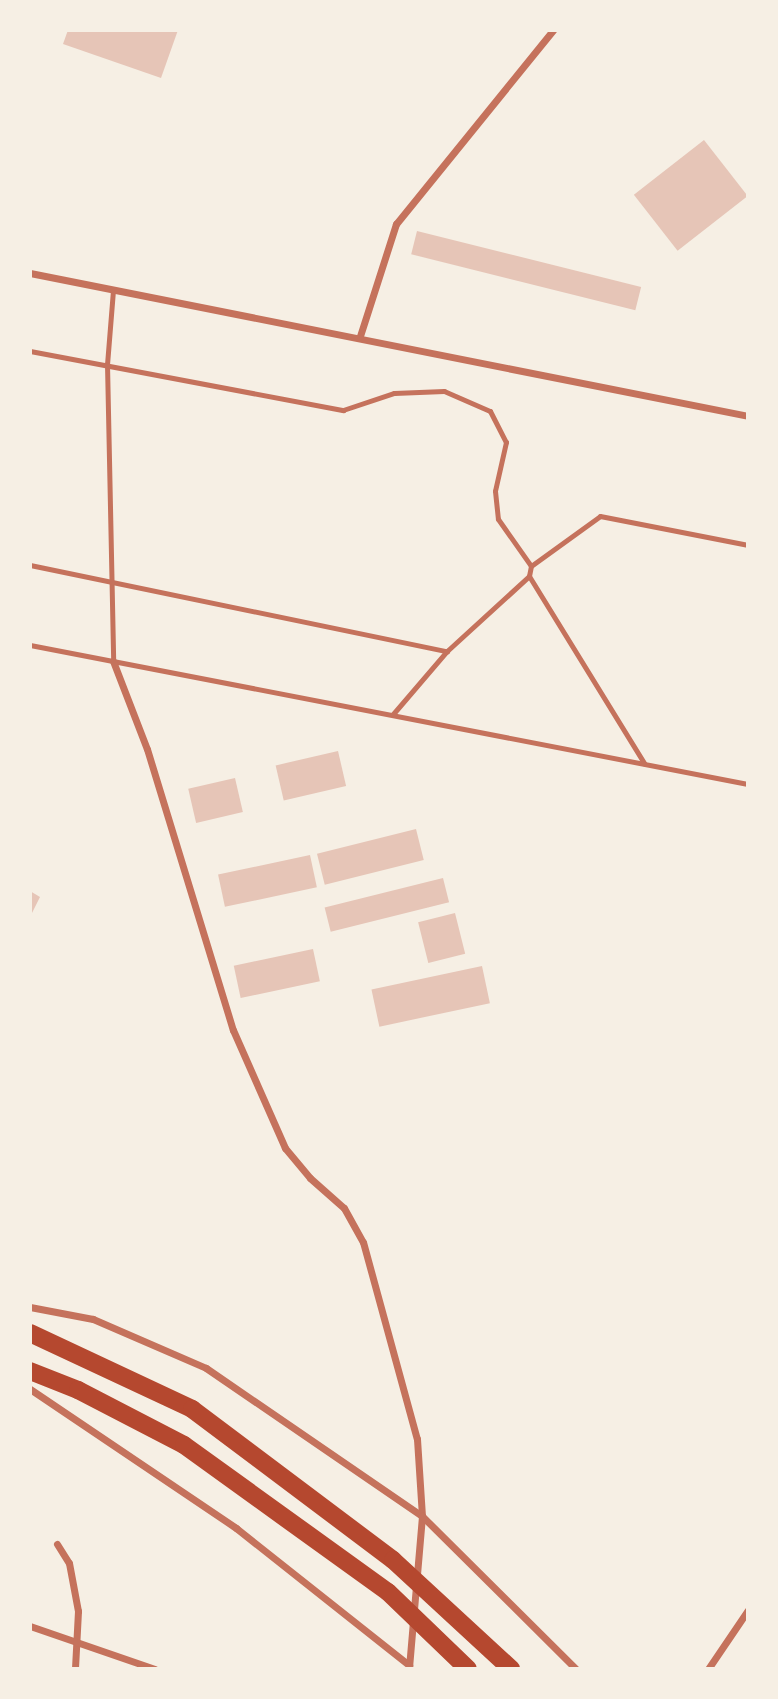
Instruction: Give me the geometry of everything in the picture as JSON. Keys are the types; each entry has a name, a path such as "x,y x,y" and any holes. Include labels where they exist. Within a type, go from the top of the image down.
{"highway":[{"path":"30,1333 192,1409 393,1560 511,1669"},
{"path":"30,1371 78,1390 184,1445 387,1592 468,1669"}],"street":[{"path":"360,336 396,224 552,30"},
{"path":"30,272 360,336 748,416"},
{"path":"113,661 147,749 238,1041 285,1148 310,1178 344,1208 363,1242 417,1439 422,1516 409,1667"},
{"path":"30,1307 93,1319 206,1368 422,1516 576,1669"},
{"path":"30,1389 236,1528 409,1667"},
{"path":"57,1544 69,1563 74,1583 75,1669"},
{"path":"708,1669 748,1610"},
{"path":"30,1626 155,1669"}],"lane":[{"path":"113,290 107,364 113,661"},
{"path":"30,351 343,410 394,393 444,391 490,411 506,442 495,491 498,519 531,566"},
{"path":"393,714 447,651 529,576 531,566 600,516 748,545"},
{"path":"30,565 112,579 447,651"},
{"path":"529,576 644,763"},
{"path":"30,645 748,784"}],"building":[{"path":"68,30 178,30 161,78 63,44"},
{"path":"704,140 748,196 678,251 634,195"},
{"path":"417,231 641,287 635,310 411,254"},
{"path":"338,751 346,786 284,800 276,765"},
{"path":"235,778 243,812 196,823 188,789"},
{"path":"416,829 424,860 325,885 317,854"},
{"path":"310,855 317,887 225,907 218,875"},
{"path":"443,878 449,902 331,932 325,908"},
{"path":"30,891 40,897 30,917"},
{"path":"455,913 465,954 428,963 418,922"},
{"path":"313,949 320,981 241,998 234,966"},
{"path":"482,966 490,1003 379,1027 371,989"}]}
